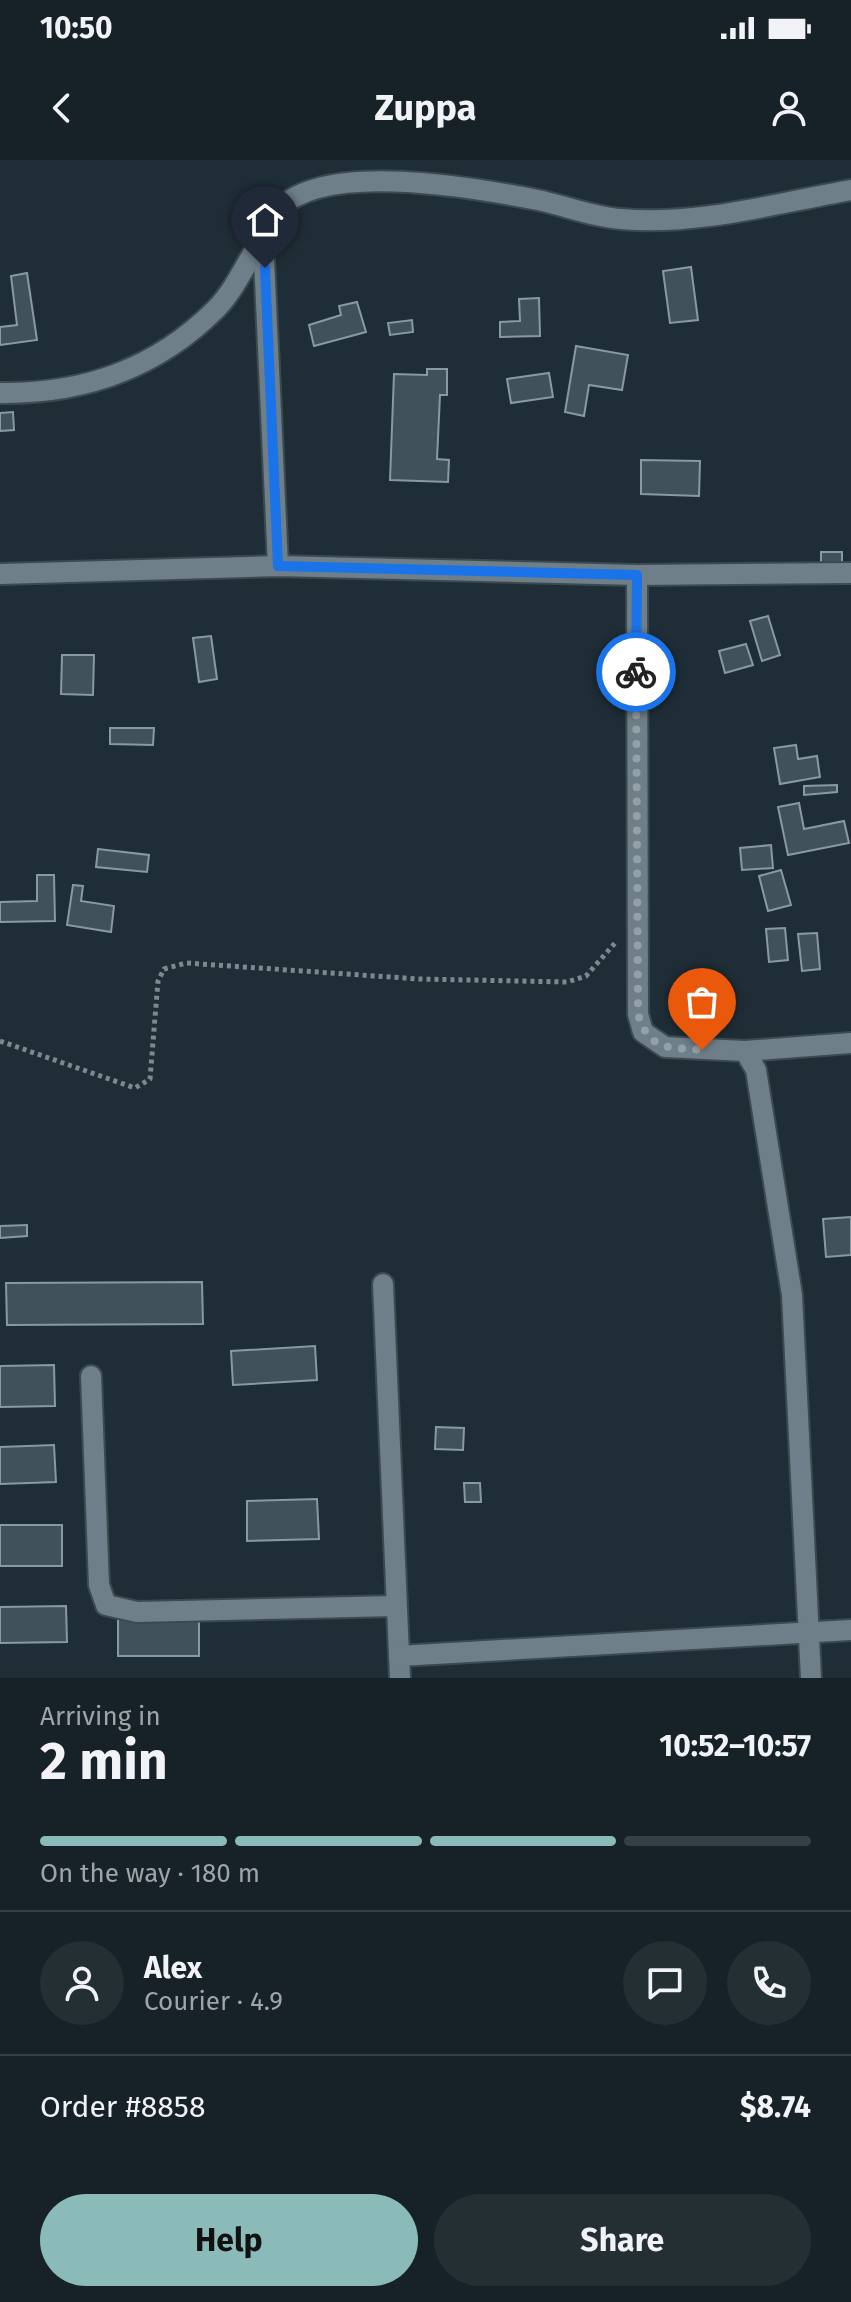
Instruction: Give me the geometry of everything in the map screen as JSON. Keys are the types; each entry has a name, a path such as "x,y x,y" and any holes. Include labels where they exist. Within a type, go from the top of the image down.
{"street":[{"path":"0,393 84,386 156,359 218,307 278,209 304,192 350,180 393,180 537,200 620,219 690,220 851,190"},
{"path":"263,237 278,566"},
{"path":"0,574 278,566 637,575 851,573"},
{"path":"637,575 635,983 643,1032 665,1047 745,1051 851,1043"},
{"path":"745,1051 756,1070 792,1295 811,1678"},
{"path":"383,1284 400,1678"},
{"path":"91,1376 99,1585 106,1605 137,1612 396,1606"},
{"path":"399,1656 851,1630"}],"path":[{"path":"0,1041 135,1088 150,1079 158,981 164,969 174,965 186,963 419,979 567,982 586,976 637,917"}],"building":[{"path":"691,267 698,320 670,323 663,271"},
{"path":"27,273 37,340 0,345 0,327 17,325 11,276"},
{"path":"539,298 540,336 500,337 500,322 520,321 519,299"},
{"path":"357,302 366,332 314,346 309,325 341,315 339,306"},
{"path":"412,320 413,332 390,335 388,323"},
{"path":"576,346 628,355 622,390 589,385 584,416 565,412"},
{"path":"427,369 447,369 447,395 440,395 437,459 449,460 448,482 390,480 394,374 427,375"},
{"path":"549,373 553,397 511,403 507,379"},
{"path":"13,412 14,430 0,431 0,413"},
{"path":"641,460 700,461 699,496 641,494"},
{"path":"821,552 842,552 842,564 821,564"},
{"path":"768,616 780,655 762,661 750,621"},
{"path":"211,636 217,679 199,682 193,638"},
{"path":"746,644 753,665 725,673 719,651"},
{"path":"62,655 94,655 93,695 61,694"},
{"path":"110,728 154,728 153,745 110,744"},
{"path":"796,745 798,759 817,756 820,777 780,784 774,748"},
{"path":"837,785 837,792 804,795 804,786"},
{"path":"799,803 804,829 844,821 849,843 788,855 778,807"},
{"path":"771,845 773,868 742,870 740,848"},
{"path":"98,849 149,855 147,872 96,867"},
{"path":"781,870 791,905 768,911 759,876"},
{"path":"37,875 54,875 55,921 0,922 0,902 37,901"},
{"path":"73,885 83,886 81,901 114,906 111,932 67,925"},
{"path":"785,928 788,960 769,962 766,929"},
{"path":"817,933 820,969 802,971 798,934"},
{"path":"851,1217 851,1255 826,1257 823,1219"},
{"path":"27,1225 27,1236 0,1238 0,1226"},
{"path":"202,1282 203,1324 7,1325 6,1283"},
{"path":"315,1346 317,1380 233,1385 231,1351"},
{"path":"54,1365 55,1406 0,1407 0,1366"},
{"path":"436,1427 464,1428 463,1450 435,1449"},
{"path":"54,1445 56,1482 0,1484 0,1447"},
{"path":"464,1483 480,1483 481,1502 465,1502"},
{"path":"317,1499 319,1539 247,1541 247,1501"},
{"path":"0,1525 62,1525 62,1566 0,1566"},
{"path":"66,1606 67,1642 0,1643 0,1607"},
{"path":"118,1616 199,1616 199,1656 118,1656"}],"way so far":[{"path":"636,672 635,983 638,1014 643,1032 652,1040 665,1047 702,1050"}],"route":[{"path":"265,268 278,566 637,575 636,672"}]}
